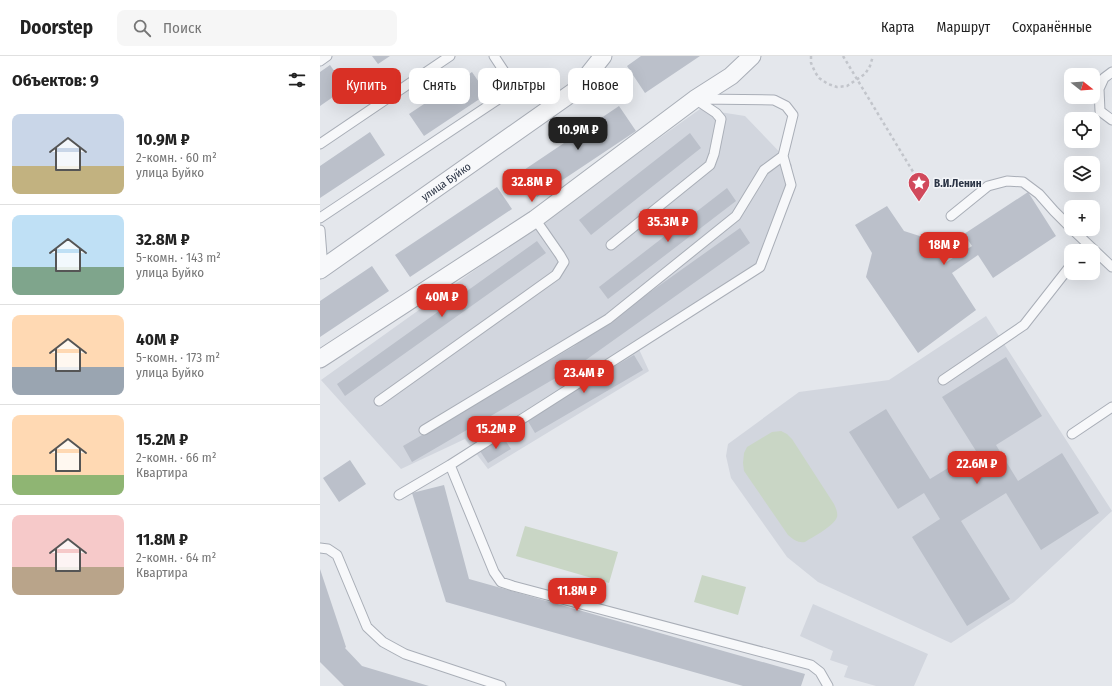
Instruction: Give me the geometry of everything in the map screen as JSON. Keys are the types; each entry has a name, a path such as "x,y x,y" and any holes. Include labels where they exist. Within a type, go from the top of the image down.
{"street":[{"name":"улица Буйко","path":"322,269 576,90 603,56"},
{"path":"320,359 535,219 695,98 731,76 752,56"}],"lane":[{"path":"320,60 327,56"},
{"path":"320,144 450,56"},
{"path":"320,218 514,88 494,56"},
{"path":"1112,72 1104,78 1099,90 1100,111 1112,120"},
{"path":"399,495 450,465 760,267 791,185 783,156 794,116 786,106 774,100 695,98"},
{"path":"611,245 710,165 714,154 721,119 716,113 695,98"},
{"path":"424,430 608,319 736,216 764,170 783,156"},
{"path":"951,216 988,186 1007,181 1023,182 1039,194 1064,222"},
{"path":"379,401 556,275 564,262 535,219"},
{"path":"320,230 322,269"},
{"path":"1100,259 1112,268"},
{"path":"943,380 1024,325 1064,274"},
{"path":"1072,434 1112,407"},
{"path":"450,465 494,572 501,582 810,665 820,672 828,686"},
{"path":"320,548 328,549 337,555 367,627 383,642 405,654 501,686"}],"path":[{"path":"811,56 814,72 819,78 828,84 837,87 847,86 865,74 870,66 873,56"},
{"path":"843,56 918,180"}],"shaded area":[{"path":"700,109 745,116 792,165 762,269 637,345 649,371 488,469 465,439 401,469 321,380"},
{"path":"986,316 1112,511 1014,602 951,643 818,582 787,557 731,478 726,456 728,444 799,392 889,380"},
{"path":"813,604 928,654 914,686 876,686 844,677 848,666 830,660 833,651 800,636"}],"green space":[{"path":"781,431 792,439 834,504 837,512 837,517 832,524 805,542 796,541 788,535 744,471 744,453 747,447 772,432"},
{"path":"525,526 618,552 609,583 516,556"},
{"path":"702,575 746,587 738,615 694,602"}],"building":[{"path":"372,56 390,56 378,64"},
{"path":"641,56 700,56 645,93 633,75 633,68 628,68 627,66"},
{"path":"330,65 332,68 332,98 320,106 320,72"},
{"path":"472,72 478,81 478,100 424,136 409,114 424,104 470,104 470,73"},
{"path":"619,106 636,131 537,197 521,172"},
{"path":"370,132 385,155 320,198 320,166"},
{"path":"690,133 701,148 591,235 579,220"},
{"path":"497,187 512,209 410,277 395,255"},
{"path":"727,188 736,201 608,299 599,287"},
{"path":"1028,192 1056,236 993,278 978,255 952,273 976,310 918,353 866,277 872,253 855,225 887,206 904,231 929,239 945,263 972,246 964,234"},
{"path":"740,228 750,243 583,362 412,462 403,446 573,347"},
{"path":"537,241 546,253 345,396 337,384"},
{"path":"372,266 389,291 320,337 320,301"},
{"path":"634,355 643,370 535,433 526,418"},
{"path":"1006,357 1042,416 996,445 1018,481 1062,453 1099,513 1041,550 1006,493 961,521 1010,599 967,626 912,537 940,519 924,493 898,509 849,432 886,409 930,479 976,451 942,397"},
{"path":"503,437 511,449 488,463 480,451"},
{"path":"350,460 366,484 339,502 323,478"},
{"path":"444,485 469,579 805,674 801,686 743,686 446,602 412,493"},
{"path":"320,569 346,647 345,648 362,666 429,686 344,686 320,662"}],"place":[{"name":"В.И.Ленин","path":"919,202"}]}
